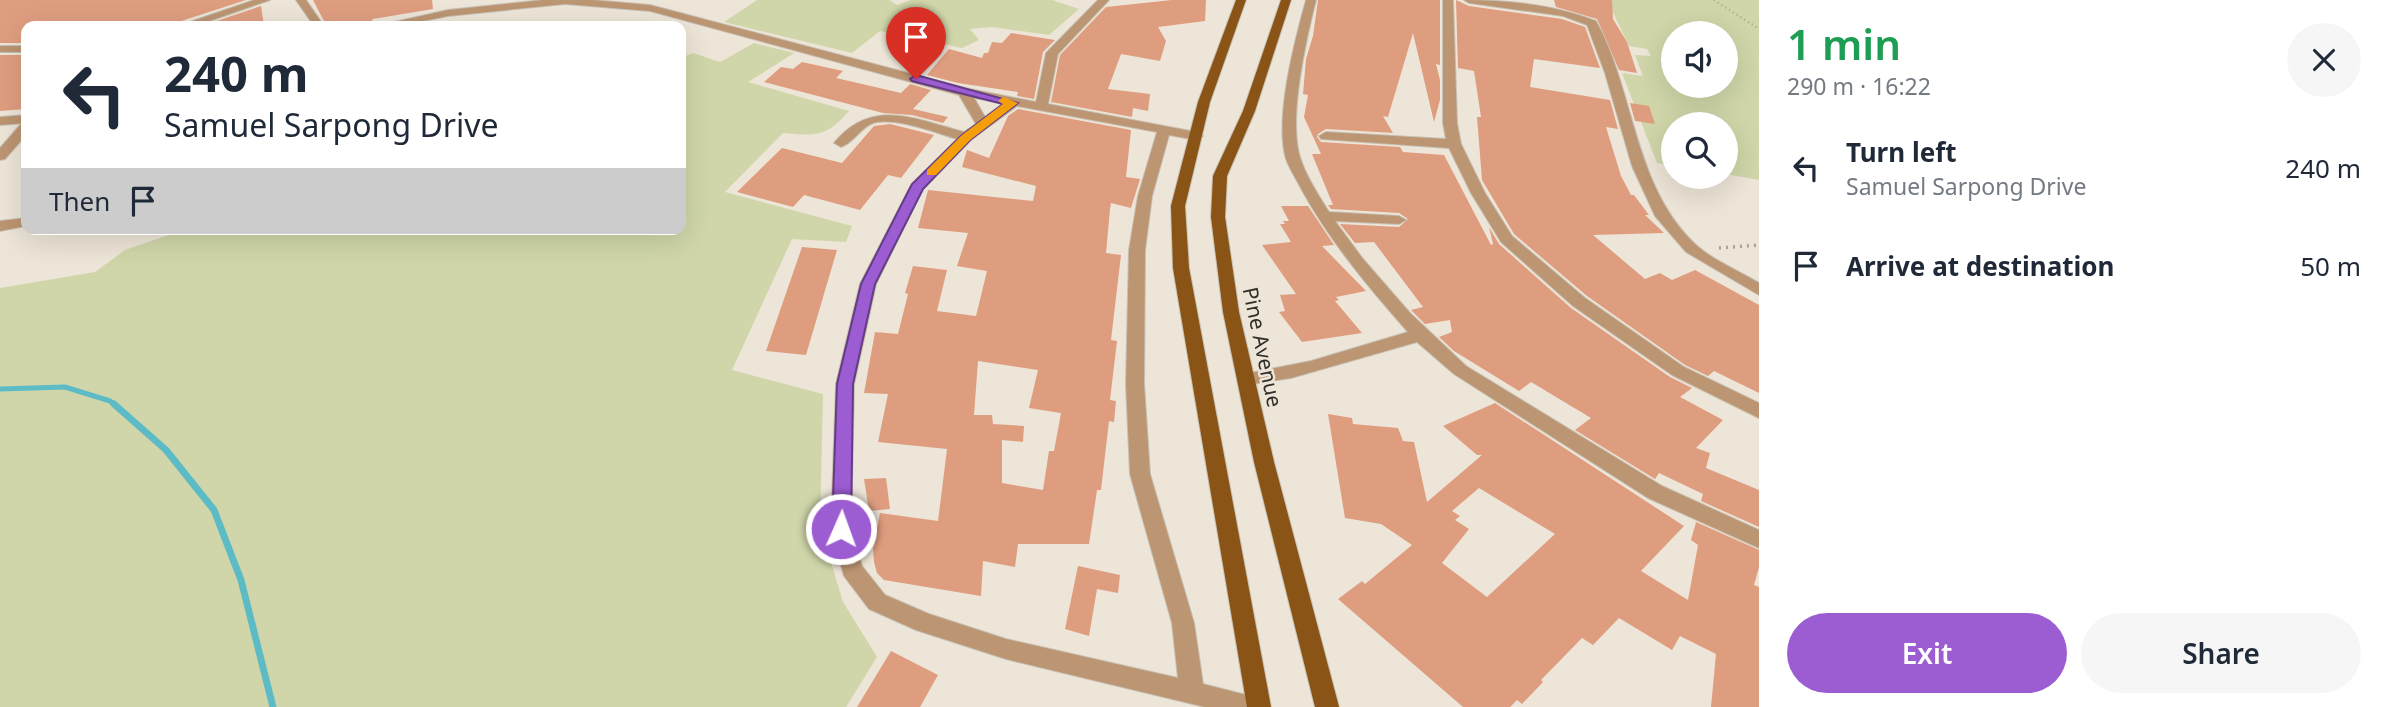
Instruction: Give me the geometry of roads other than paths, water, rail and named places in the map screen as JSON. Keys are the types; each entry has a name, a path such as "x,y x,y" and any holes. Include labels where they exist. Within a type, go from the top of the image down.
{"main road":[{"path":"1241,0 1204,102 1178,206 1181,268 1259,707"},
{"name":"Pine Avenue","path":"1286,0 1249,111 1220,176 1219,230 1231,312 1246,379 1327,707"}],"street":[{"path":"200,21 265,0"},
{"path":"301,0 316,21"},
{"path":"650,8 662,0"},
{"path":"1041,107 1052,53 1104,0"},
{"path":"1311,0 1303,29 1295,85 1291,147 1293,159 1322,216 1367,275 1420,335 1460,370 1655,492 1759,539"},
{"path":"1448,0 1450,123 1454,144 1478,193 1506,239 1579,302 1678,371 1759,411"},
{"path":"1469,0 1564,13 1592,23 1611,73 1639,166 1662,216 1691,249 1759,290"},
{"path":"407,21 448,13 565,1 650,8 964,92 1196,136"},
{"path":"686,26 700,22"},
{"path":"0,49 21,49"},
{"path":"964,92 984,126"},
{"path":"1013,103 966,137 917,187 868,284 845,384 841,529 852,570 877,602 924,622 1006,649 1254,707"},
{"path":"841,143 867,121 875,118 889,118 966,137"},
{"path":"0,121 21,119"},
{"path":"1164,130 1145,196 1137,250 1135,384 1140,474 1183,623 1192,692"},
{"path":"0,156 21,133"},
{"path":"1326,136 1454,144"},
{"path":"1322,216 1399,220"},
{"path":"0,226 21,223"},
{"path":"1246,379 1278,377 1312,369 1420,335"}],"waterway":[{"path":"0,389 65,387 110,401 116,406"},
{"path":"114,404 166,450 214,510 241,580 273,707"}]}
